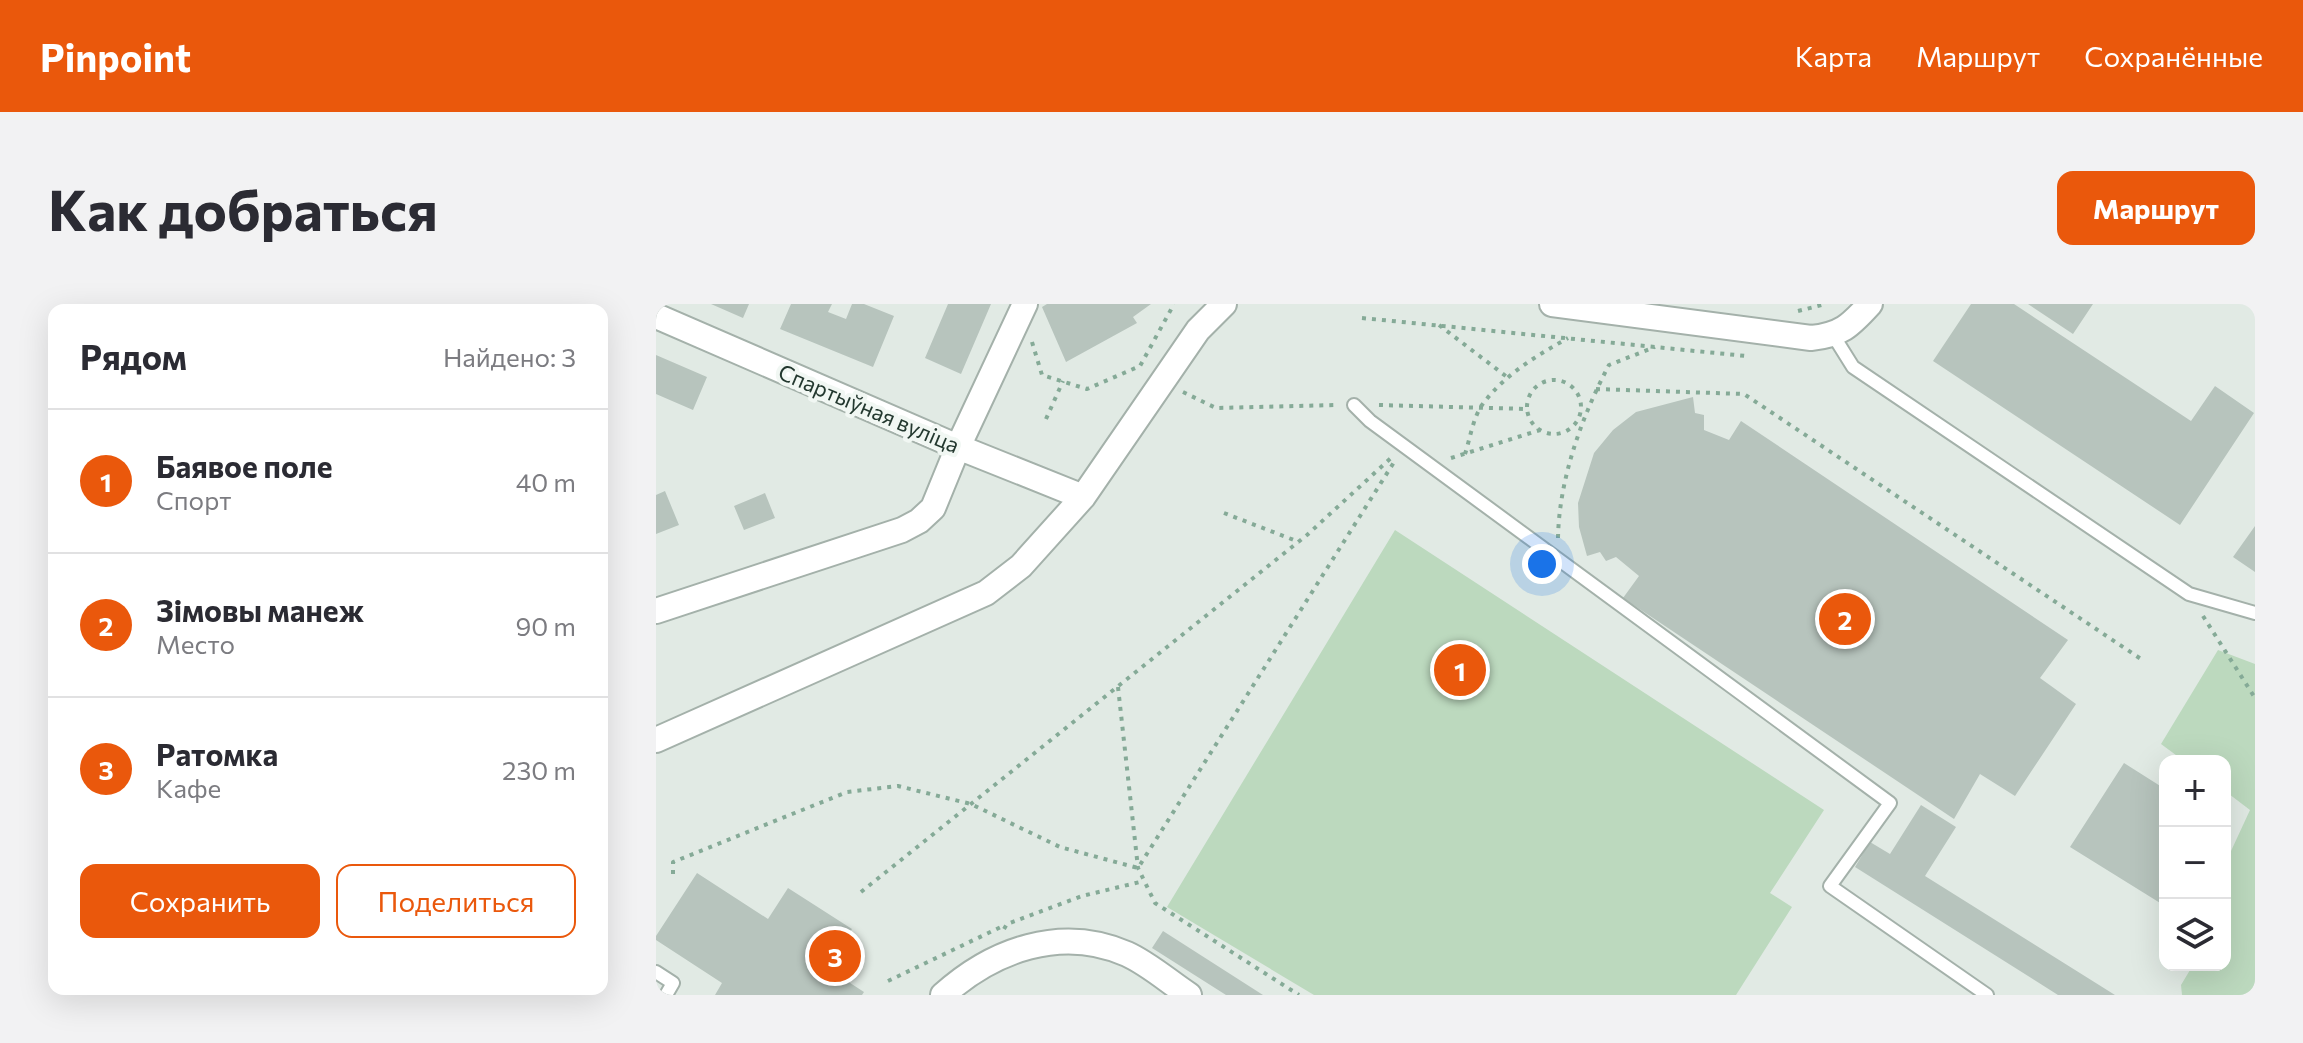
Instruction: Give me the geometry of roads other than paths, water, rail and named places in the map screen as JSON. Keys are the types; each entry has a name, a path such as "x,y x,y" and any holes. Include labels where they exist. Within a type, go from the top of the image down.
{"street":[{"path":"656,611 902,530 919,521 933,508 1025,304"},
{"path":"656,740 986,593 1021,566 1083,497 1198,330 1224,304"},
{"path":"1552,304 1811,338 1833,335 1852,325 1870,304"},
{"name":"Спартыўная вуліца","path":"656,316 958,447 1083,497"},
{"path":"943,995 980,965 1028,946 1078,942 1128,954 1189,995"}],"lane":[{"path":"1833,335 1853,367 2189,594 2255,613"},
{"path":"1354,405 1370,421 1890,803 1830,886 1987,995"},
{"path":"656,972 673,983 666,995"}],"place":[{"name":"Зімовы манеж","path":"1845,619"},
{"name":"Баявое поле","path":"1460,670"},
{"name":"Ратомка","path":"835,956"}]}
